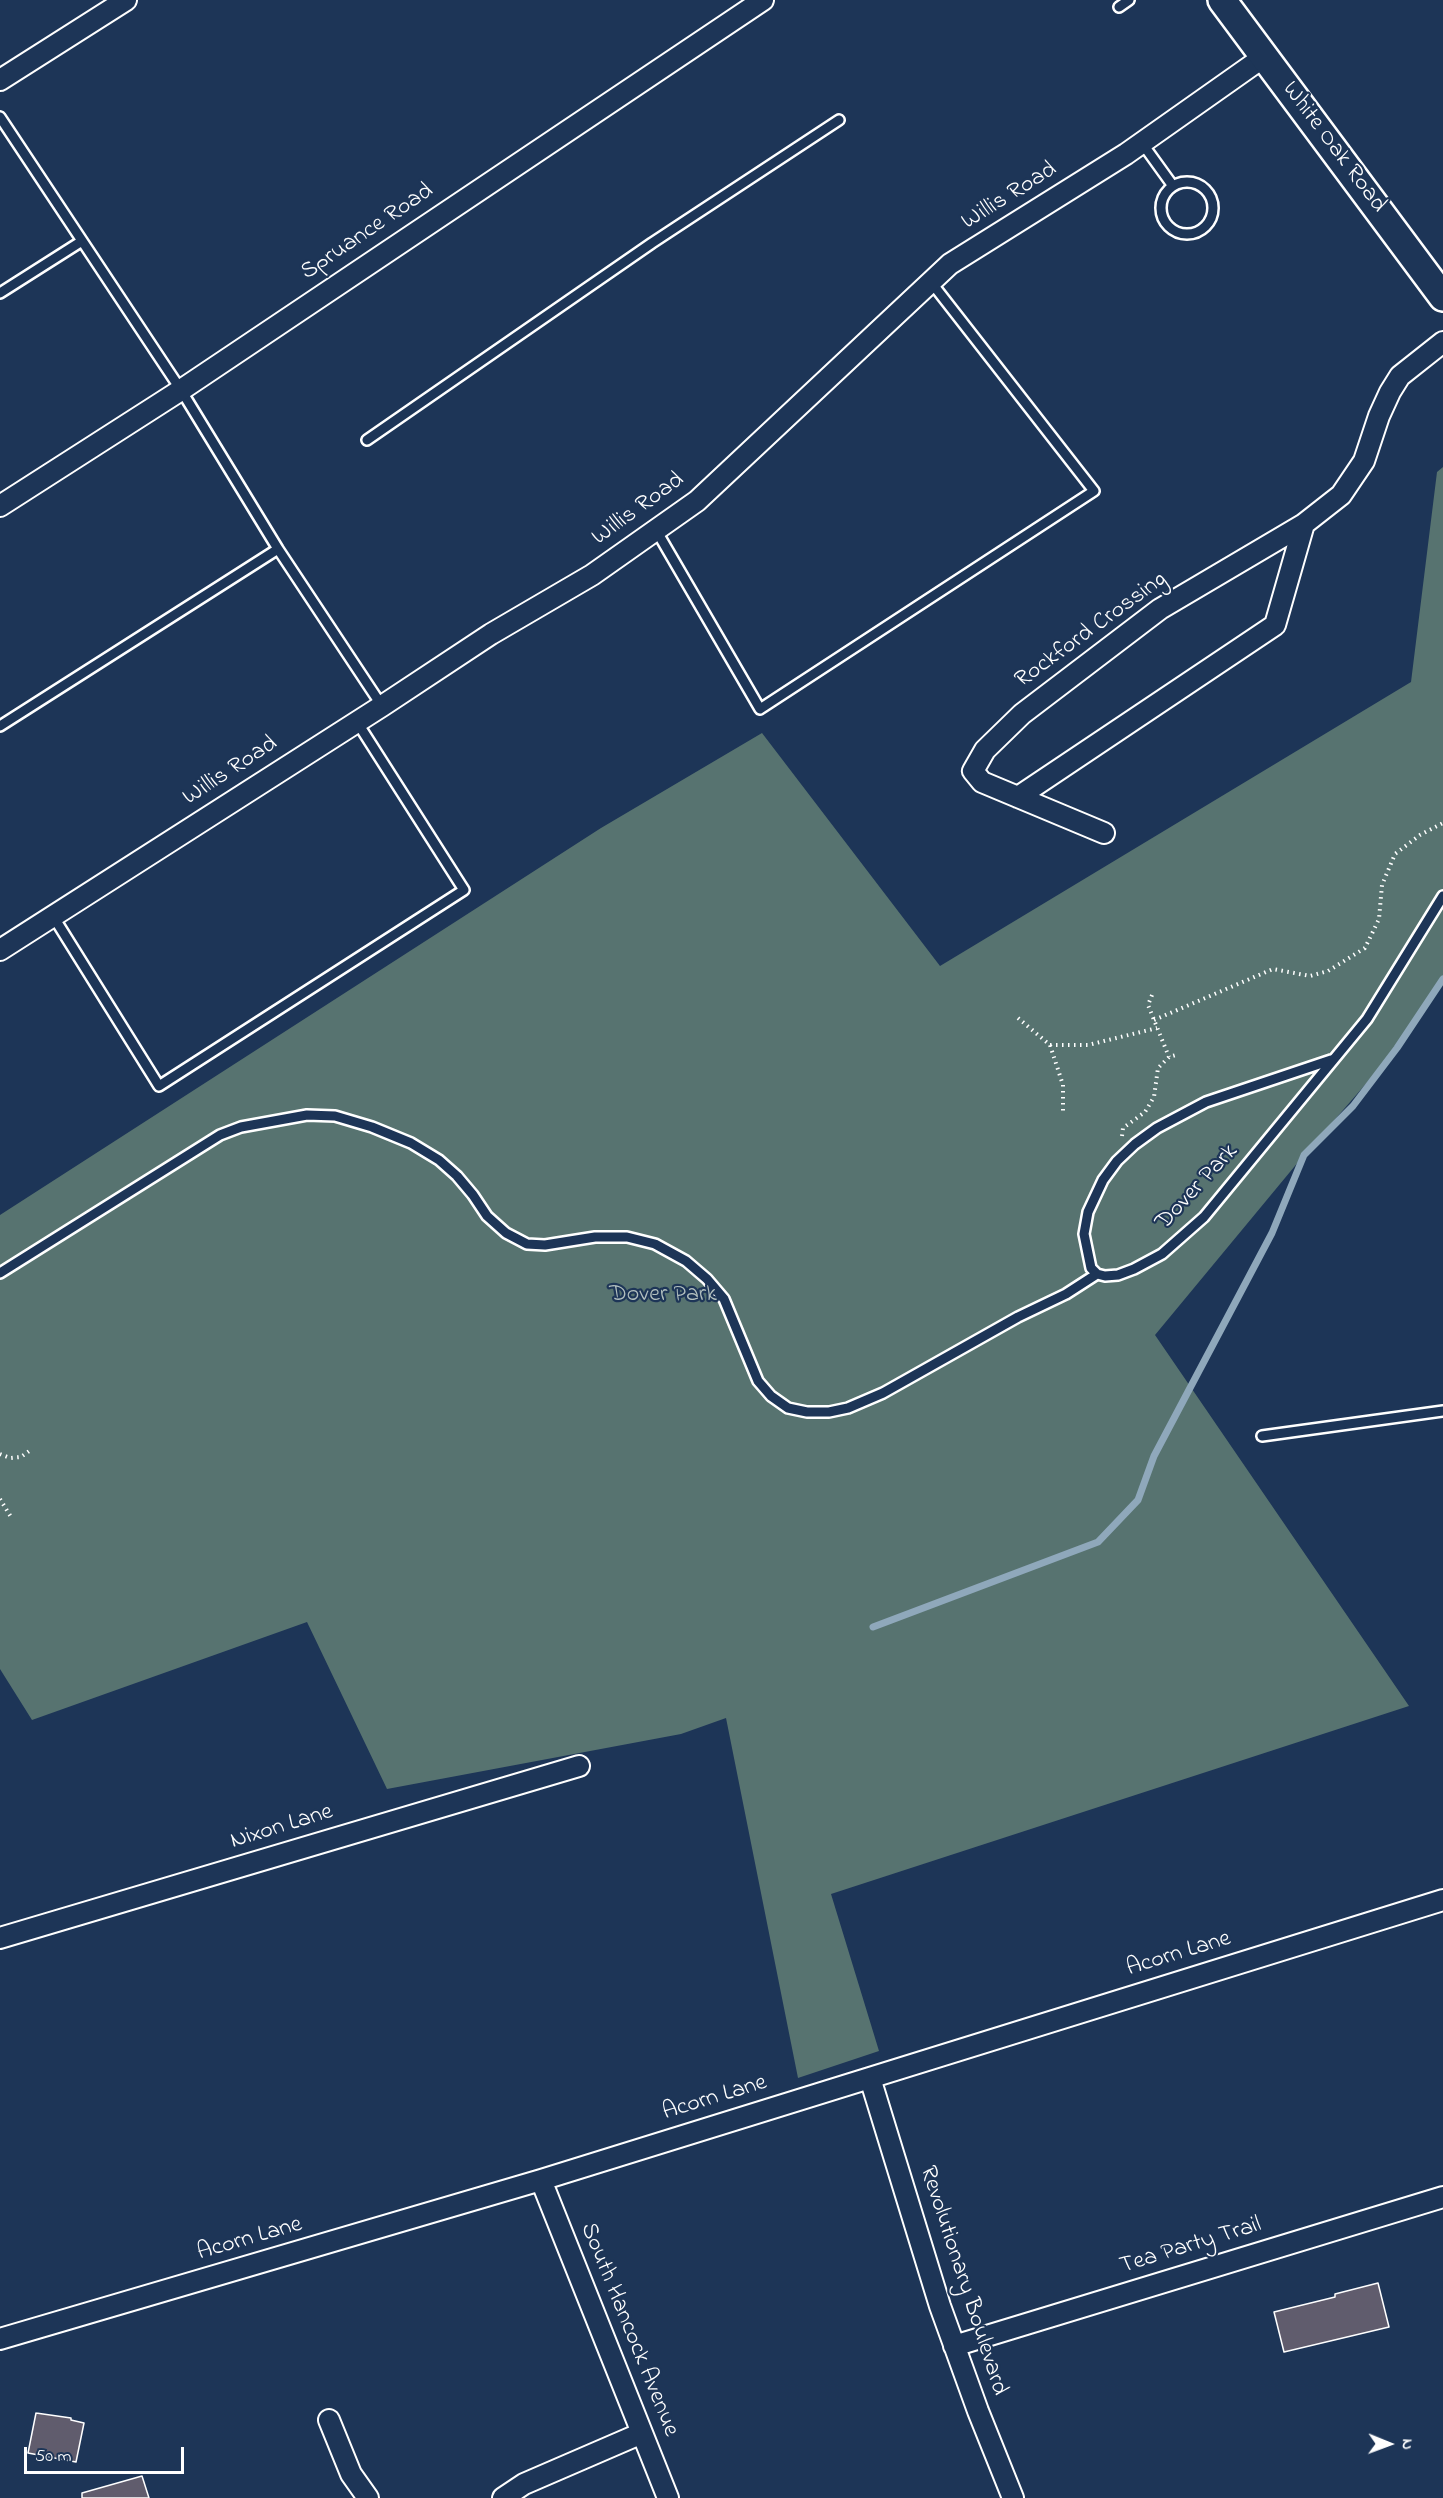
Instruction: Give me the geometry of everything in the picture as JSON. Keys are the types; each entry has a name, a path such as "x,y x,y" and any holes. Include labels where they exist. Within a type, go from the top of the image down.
{"street":[{"path":"0,80 126,0"},
{"name":"Spruance Road","path":"0,506 181,390 763,0"},
{"name":"White Oak Road","path":"1222,0 1443,297"},
{"name":"Willis Road","path":"0,950 491,634 592,575 656,530 697,501 950,264 1142,142 1264,56"},
{"name":"Rockford Crossing","path":"1104,833 981,782 973,771 985,750 1022,714 1160,609 1304,524 1341,495 1364,461 1390,392 1400,376 1413,363 1443,342"},
{"path":"1018,797 1275,625 1304,524"},
{"name":"Nixon Lane","path":"0,1938 579,1766"},
{"name":"Acorn Lane","path":"0,2339 541,2180 1443,1900"},
{"name":"Revolutionary Boulevard","path":"870,2078 954,2346 1013,2498"},
{"name":"South Hancock Avenue","path":"541,2180 668,2498"},
{"name":"Tea Party Trail","path":"954,2346 1443,2197"},
{"path":"329,2420 351,2474 368,2498"},
{"path":"503,2498 524,2484 642,2433"}],"lane":[{"path":"1119,7 1129,0"},
{"path":"0,117 181,390 278,549 382,706"},
{"path":"367,440 652,243 839,120"},
{"path":"1142,142 1173,186"},
{"path":"1190,182 1199,184 1209,193 1214,206 1213,215 1203,230 1189,235 1180,234 1165,223 1161,205 1166,192 1173,186 1190,182"},
{"path":"0,293 82,241"},
{"path":"656,530 760,709 1094,492 931,282"},
{"path":"0,726 278,549"},
{"path":"53,916 159,1086 178,1074 464,890 357,722"},
{"name":"Dover Park","path":"1331,1060 1206,1102 1157,1128 1135,1144 1117,1161 1103,1180 1088,1212 1084,1234 1085,1247 1088,1261 1096,1274 1118,1275 1134,1269 1162,1254 1189,1232 1222,1196 1331,1060 1350,1040 1385,993 1443,896"},
{"path":"0,1273 220,1135 241,1127 308,1115 335,1116 372,1127 411,1143 439,1160 457,1176 473,1195 486,1216 506,1233 527,1244 545,1245 595,1237 627,1237 655,1244 686,1261 707,1279 724,1299 758,1381 771,1396 788,1408 807,1412 829,1412 848,1408 883,1393 1018,1317 1066,1294 1096,1274"},
{"path":"1262,1436 1443,1411"}],"path":[{"path":"1154,1020 1273,969 1310,976 1329,971 1365,948 1379,919 1382,885 1395,854 1420,835 1443,823"},
{"path":"1152,995 1148,1005 1169,1057"},
{"path":"1018,1018 1050,1045 1063,1086 1063,1111"},
{"path":"1050,1045 1088,1045 1157,1028"},
{"path":"1122,1139 1123,1128 1145,1112 1154,1097 1158,1068 1169,1057 1179,1053"},
{"path":"0,1454 10,1458 21,1457 32,1449"},
{"path":"0,1499 11,1517"}],"green space":[{"name":"Dover Park","path":"1443,467 1443,979 1397,1048 1304,1155 1155,1335 1409,1706 831,1894 879,2051 798,2078 726,1718 681,1734 387,1789 307,1622 32,1720 0,1669 0,1215 601,828 762,733 940,966 1411,682 1437,472"}],"building":[{"path":"1378,2283 1389,2327 1284,2352 1274,2312 1335,2297 1335,2294"},
{"path":"36,2413 71,2418 71,2420 84,2423 76,2462 28,2453"},
{"path":"142,2476 149,2498 82,2498 82,2493"}],"waterway":[{"path":"873,1627 1098,1542 1138,1500 1154,1456 1272,1233 1304,1155 1353,1106 1397,1048 1443,979"}]}
